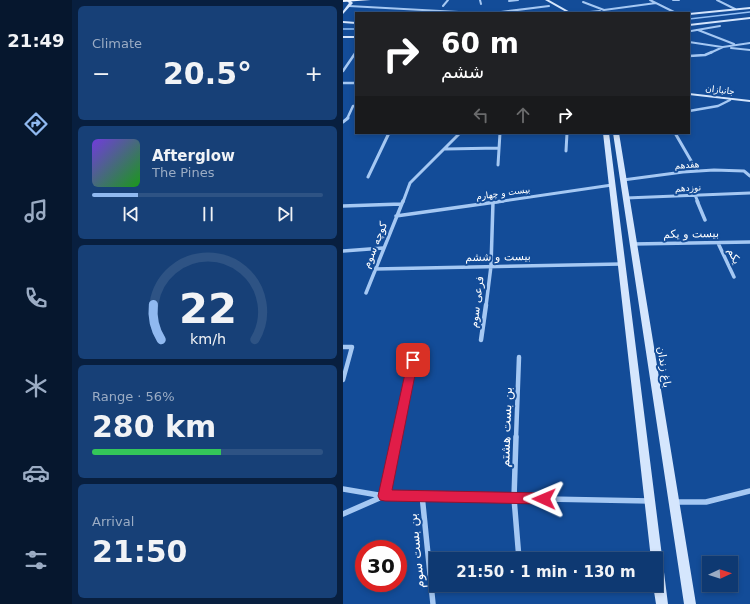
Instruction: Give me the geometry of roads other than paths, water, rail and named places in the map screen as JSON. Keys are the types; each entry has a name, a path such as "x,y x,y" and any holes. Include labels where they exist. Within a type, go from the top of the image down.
{"main road":[{"path":"345,1 369,0"},
{"path":"343,13 351,3 345,1"},
{"path":"545,2 559,12"},
{"path":"545,2 568,12"},
{"path":"690,14 750,8"},
{"path":"690,25 750,18"},
{"path":"343,22 355,23"},
{"path":"343,38 355,37"},
{"name":"جانبازان","path":"690,94 730,100 750,101"},
{"path":"606,134 662,604"},
{"name":"باغ زندان","path":"616,134 690,604"}],"street":[{"path":"443,6 448,0"},
{"path":"480,0 481,4"},
{"path":"509,0 518,0"},
{"path":"650,0 674,12"},
{"path":"674,0 679,0"},
{"path":"717,0 735,9"},
{"path":"583,2 601,11"},
{"path":"590,12 614,9 618,7 656,3"},
{"path":"349,6 457,12"},
{"path":"501,12 511,9 549,6"},
{"path":"372,12 377,8"},
{"path":"511,9 517,12"},
{"path":"691,31 720,26"},
{"path":"698,30 737,45"},
{"path":"690,42 750,50"},
{"path":"690,56 705,55 723,47 750,43"},
{"path":"343,71 355,53"},
{"path":"343,84 355,83"},
{"path":"690,111 718,106 730,100"},
{"path":"343,122 347,119 354,106"},
{"path":"367,178 389,134"},
{"name":"کوچه سوم","path":"366,293 410,183 458,134"},
{"path":"498,165 500,134"},
{"path":"566,151 567,134"},
{"path":"676,134 697,171"},
{"path":"445,148 499,148"},
{"name":"هفدهم","path":"623,180 697,171 744,171 750,176"},
{"name":"بیست و چهارم","path":"397,216 612,185"},
{"name":"نوزدهم","path":"626,198 750,193"},
{"path":"695,195 705,220"},
{"name":"فرعی سوم","path":"481,340 491,266 493,202"},
{"path":"343,206 401,204"},
{"name":"بیست و یکم","path":"633,244 750,242"},
{"name":"یکم","path":"718,243 734,277"},
{"path":"343,251 383,248"},
{"name":"بیست و ششم","path":"375,269 621,264"},
{"path":"343,347 352,347 343,380"},
{"name":"بن بست هشتم","path":"518,552 514,498 519,357"},
{"path":"385,496 413,360"},
{"path":"343,489 385,496 422,495 650,501"},
{"path":"673,502 706,502 750,491"},
{"name":"بن بست سوم","path":"422,495 433,604"},
{"path":"343,514 385,496"}],"waterway":[{"path":"690,19 750,12"},
{"path":"343,29 355,29"}]}
